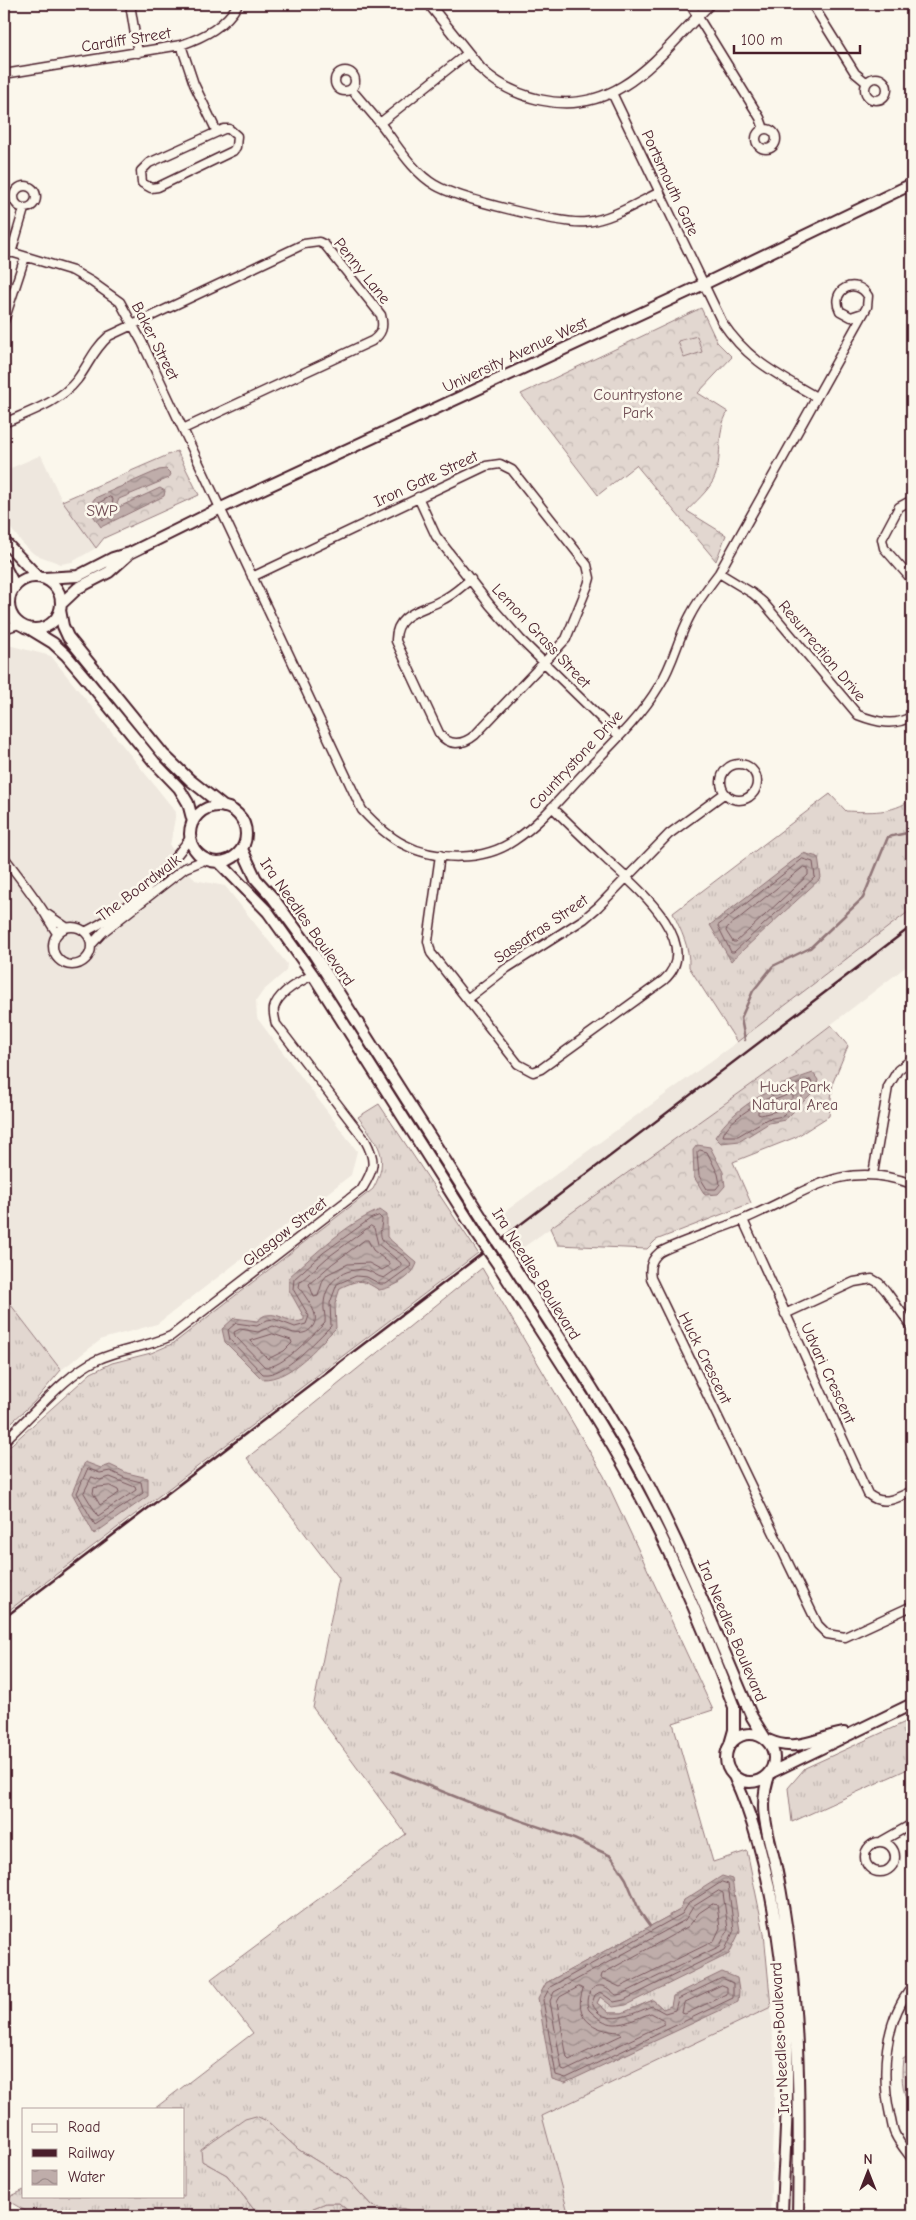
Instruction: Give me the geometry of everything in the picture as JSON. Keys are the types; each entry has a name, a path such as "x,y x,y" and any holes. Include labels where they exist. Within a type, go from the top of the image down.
{"main road":[{"name":"University Avenue West","path":"41,578 78,576 113,558 130,553 219,508 702,285 912,184"},
{"path":"4,541 41,578 56,588 63,626 68,637 163,754 190,780 224,807 240,816 246,832 242,849 228,860 219,862 207,859 196,850 191,837 193,822 188,803 179,788 155,763 66,655 53,643 19,624 13,618 6,605 15,586 21,580 41,578"},
{"name":"University Avenue West","path":"61,607 78,588 109,572 130,553"},
{"path":"4,565 15,586"},
{"path":"30,629 45,627 52,623 61,607"},
{"path":"193,822 198,814 206,809 224,807"},
{"name":"Ira Needles Boulevard","path":"242,849 256,879 273,898 312,951 618,1432 643,1475 683,1555 752,1717 766,1739"},
{"name":"Ira Needles Boulevard","path":"219,862 268,912 314,975 594,1416 635,1485 670,1553 734,1707 735,1722 730,1744"},
{"path":"850,1732 824,1737 791,1747 780,1746 755,1734 745,1734 730,1744 726,1762 734,1776 743,1781 752,1782 760,1780 770,1773 828,1746 850,1732 912,1704"},
{"path":"766,1739 772,1747 775,1756 770,1773"},
{"name":"Ira Needles Boulevard","path":"770,1773 764,1792 763,1810 784,1905 795,1994 799,2063 798,2216"},
{"name":"Ira Needles Boulevard","path":"734,1776 749,1812 764,1867 781,1971 787,2087 782,2216"}],"street":[{"path":"130,4 138,53"},
{"name":"Cardiff Street","path":"4,74 181,45 203,38 220,25 238,4"},
{"path":"429,4 491,79 527,97 551,102 576,102 612,93 633,80 666,50 710,4"},
{"path":"690,4 760,118 764,129"},
{"path":"812,4 856,73 867,83"},
{"path":"181,45 194,84 217,132"},
{"path":"380,123 468,53"},
{"path":"351,89 425,177 435,185 454,194 567,222 585,222 614,214 660,192"},
{"name":"Portsmouth Gate","path":"612,93 702,285"},
{"path":"224,129 234,132 237,141 233,151 158,187 151,188 142,183 141,171 149,163 217,132 224,129"},
{"path":"7,251 24,209"},
{"name":"Penny Lane","path":"4,423 61,395 77,380 97,347 109,336 304,244 312,242 325,245 381,315 382,328 377,338 183,429"},
{"name":"Baker Street","path":"7,251 73,271 120,302 142,342 219,508"},
{"path":"4,321 25,257"},
{"path":"702,285 722,322 742,349 759,364 816,397"},
{"path":"851,285 860,287 865,291 869,302 863,313 851,317 840,311 837,298 841,291 851,285"},
{"name":"Countrystone Drive","path":"219,508 362,810 380,829 403,844 440,855 458,857 477,855 513,842 552,808 619,736 660,686 690,615 719,573 863,313"},
{"name":"Iron Gate Street","path":"252,577 486,466 500,464 512,470 582,559 589,572 588,585 570,632 544,663 468,741 453,744 442,737 396,641 396,633 398,625 404,619 444,600 471,579"},
{"name":"Lemon Grass Street","path":"418,497 436,536 496,612 544,663 619,736"},
{"path":"912,500 899,507 882,539 884,548 912,580"},
{"name":"Resurrection Drive","path":"719,573 763,602 858,714 877,722 894,722 912,716"},
{"path":"4,628 19,624"},
{"path":"736,764 743,765 752,770 757,781 753,793 749,797 735,800 725,793 721,781 727,769 736,764"},
{"name":"Sassafras Street","path":"467,999 507,968 584,919 669,834 725,793"},
{"path":"440,855 428,941 431,953 518,1064 533,1072 548,1066 664,980 672,972 676,964 677,952 666,923 659,911 627,878 552,808"},
{"name":"The Boardwalk","path":"85,932 98,925 146,889 177,856 191,837"},
{"path":"4,857 57,933"},
{"name":"The Boardwalk","path":"91,945 103,932 186,868 207,859"},
{"path":"44,912 66,927 79,928 85,932 91,945 90,952 84,960 78,963 68,964 59,960 53,950 53,941 57,933 66,927"},
{"name":"Glasgow Street","path":"4,1441 77,1371 96,1360 122,1351 151,1345 184,1327 362,1189 373,1170 371,1152 368,1146 276,1024 273,1010 278,1000 299,981 314,975"},
{"path":"873,1174 888,1087 898,1070 912,1058"},
{"name":"Huck Crescent","path":"912,1184 891,1176 873,1174 834,1178 743,1220 660,1252 651,1264 651,1278 818,1626 828,1634 845,1637 912,1606"},
{"name":"Udvari Crescent","path":"743,1220 868,1494 873,1498 885,1501 912,1491"},
{"path":"785,1314 854,1282 872,1280 879,1283 886,1291 912,1327"},
{"path":"882,1841 890,1846 895,1859 887,1870 877,1872 872,1870 865,1862 865,1852 872,1843 882,1841 912,1824"},
{"path":"912,1987 900,2005 891,2027 886,2052 886,2097 894,2133 912,2159"}],"shaded area":[{"path":"41,455 62,501 96,548 72,562 61,564 34,554 24,545 4,520 4,471"},
{"path":"4,644 51,656 176,812 170,846 195,880 225,886 287,964 286,971 263,991 256,1001 257,1018 357,1151 351,1175 157,1324 102,1339 61,1370 4,1296"},
{"path":"912,909 912,962 776,1067 521,1249 499,1216 737,1042"},
{"path":"771,2007 775,2071 770,2216 569,2216 541,2116"}],"green space":[{"name":"Countrystone Park","path":"701,308 717,342 732,357 698,393 728,412 720,437 718,464 713,481 687,511 726,535 716,561 636,465 598,495 521,394"},
{"path":"697,336 702,352 684,358 678,341"},
{"name":"SWP","path":"177,451 199,495 104,538 96,548 62,501"},
{"path":"830,794 846,811 872,812 889,810 912,799 912,909 737,1042 689,967 686,946 673,913"},
{"name":"Huck Park Natural Area","path":"831,1025 848,1046 833,1082 829,1116 796,1137 733,1162 751,1203 656,1240 647,1249 558,1245 550,1228 776,1067"},
{"path":"379,1104 478,1253 4,1614 4,1451 91,1373 112,1363 151,1353 174,1343 373,1189 381,1168 380,1151 358,1117"},
{"path":"482,1268 604,1476 713,1710 673,1723 713,1862 747,1851 764,1933 771,2007 542,2116 569,2216 411,2216 408,2210 399,2208 388,2211 372,2206 348,2180 299,2150 267,2121 202,2161 227,2175 259,2216 34,2216 5,2199 22,2191 22,2198 185,2198 185,2108 155,2108 253,2033 211,1979 406,1834 313,1708 339,1578 247,1458","holes":["684,1900 729,1954 600,1997 597,2003 609,2013 623,2013 653,2000 663,2009 671,2007 565,2083 546,1983 680,1910"]},
{"path":"4,1296 61,1370 34,1402 4,1429"},
{"path":"912,1719 912,1767 792,1822 788,1788 805,1768"},
{"path":"912,2054 908,2079 912,2082 912,2116 905,2095 902,2075 903,2059"},
{"path":"256,2116 267,2121 299,2150 348,2180 372,2206 388,2211 399,2208 408,2210 411,2216 351,2216 351,2213 339,2203 326,2203 313,2208 309,2216 259,2216 227,2175 202,2161 201,2150 245,2119"},
{"path":"326,2203 339,2203 351,2216 309,2216 313,2208"}],"water":[{"path":"166,469 171,474 169,478 119,499 117,504 119,507 160,488 165,491 164,496 101,527 92,514 93,510 90,505 95,498 159,470"},
{"path":"803,853 818,857 821,878 731,961 710,925"},
{"path":"813,1073 818,1080 816,1089 785,1120 769,1123 740,1141 721,1143 715,1137 734,1115 758,1097 785,1083"},
{"path":"697,1145 710,1147 723,1172 725,1186 718,1194 705,1195 694,1177 693,1150"},
{"path":"380,1210 387,1215 387,1237 417,1263 415,1268 402,1281 384,1289 379,1290 364,1282 352,1283 340,1288 335,1304 336,1328 293,1368 273,1378 262,1379 225,1342 222,1329 234,1318 257,1321 264,1316 276,1315 295,1321 304,1320 289,1290 289,1277 344,1230"},
{"path":"85,1462 101,1468 110,1465 127,1473 148,1478 148,1496 94,1534 72,1493"},
{"path":"722,1876 732,1879 740,1931 729,1954 626,2005 613,2007 600,1997 597,2003 609,2013 622,2013 653,2000 663,2009 671,2006 673,1996 722,1972 737,1978 738,2002 565,2083 552,2079 538,1998 546,1983 680,1910 684,1900"}],"waterway":[{"path":"745,1040 741,1018 753,991 773,966 810,948 863,898 888,837 912,832"},
{"path":"392,1771 476,1805 574,1839 611,1856 626,1879 640,1912 650,1926"}],"railway":[{"path":"4,1618 912,926"}]}
